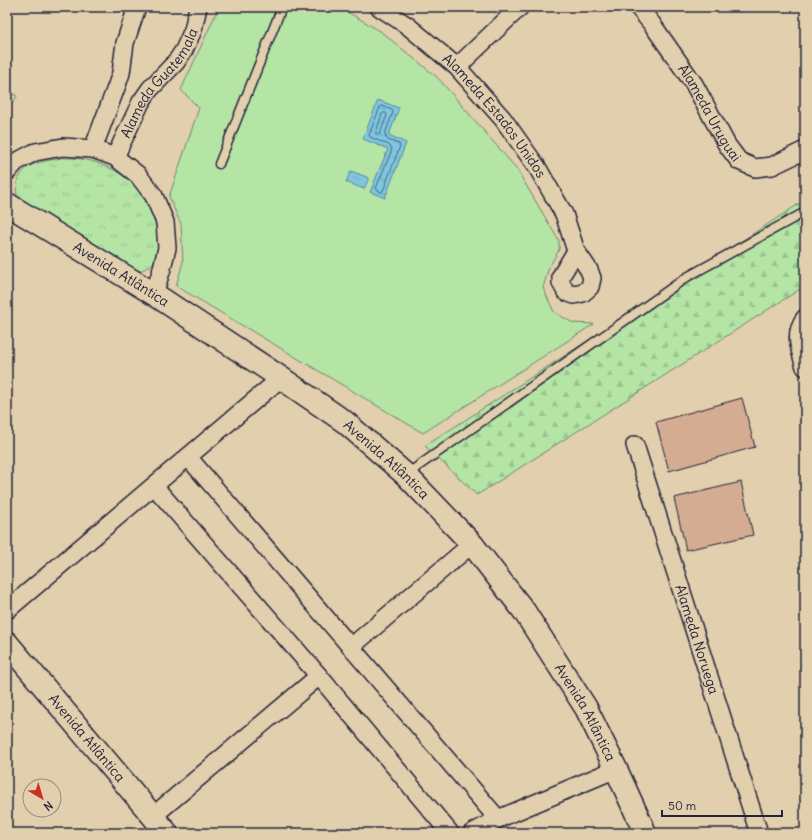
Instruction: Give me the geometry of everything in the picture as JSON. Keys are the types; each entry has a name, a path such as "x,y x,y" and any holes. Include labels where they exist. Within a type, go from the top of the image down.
{"street":[{"name":"Alameda Guatemala","path":"93,149 121,73 125,43 137,7"},
{"name":"Alameda Guatemala","path":"116,157 141,102 176,62 184,50 193,30 198,7"},
{"name":"Alameda Estados Unidos","path":"379,7 408,26 457,67 503,119 537,167 564,214 576,251"},
{"path":"457,67 520,7"},
{"name":"Alameda Uruguai","path":"638,7 652,24 694,84 726,145 739,161 755,168 772,166 805,150"},
{"path":"7,172 16,162 35,152 63,147 93,149 116,157 138,175 154,196 165,222 167,248 154,294"},
{"name":"Avenida Atlântica","path":"7,204 154,294 281,378 345,422 406,475 472,544 524,611 586,708 616,769 644,833"},
{"path":"805,318 800,324 798,341 805,367"},
{"path":"7,610 281,378"},
{"name":"Alameda Noruega","path":"635,445 759,833"},
{"path":"188,457 498,819"},
{"path":"154,486 318,676 450,833"},
{"path":"351,648 472,544"},
{"name":"Avenida Atlântica","path":"7,643 167,833"},
{"path":"152,816 318,676"},
{"path":"472,833 498,819 616,769"}],"lane":[{"path":"219,164 282,7"},
{"path":"406,475 687,277 805,212"}],"green space":[{"path":"219,7 339,7 380,31 438,78 516,168 559,241 559,250 549,267 543,288 554,312 573,323 594,324 423,433 176,286 183,262 181,224 169,197 199,108 181,90"},
{"path":"7,90 17,96 7,111"},
{"path":"60,158 77,158 92,161 115,170 135,186 149,207 155,223 158,238 158,255 150,266 145,269 131,272 24,210 16,192 17,183 23,171 26,168 40,162"},
{"path":"805,200 805,286 477,495 425,446"}],"water":[{"path":"378,100 399,108 389,135 406,143 385,198 370,192 388,149 363,139"},
{"path":"351,171 369,178 364,189 346,182"}],"building":[{"path":"742,398 755,447 669,471 656,422"},
{"path":"741,482 753,535 686,550 674,498"}]}
